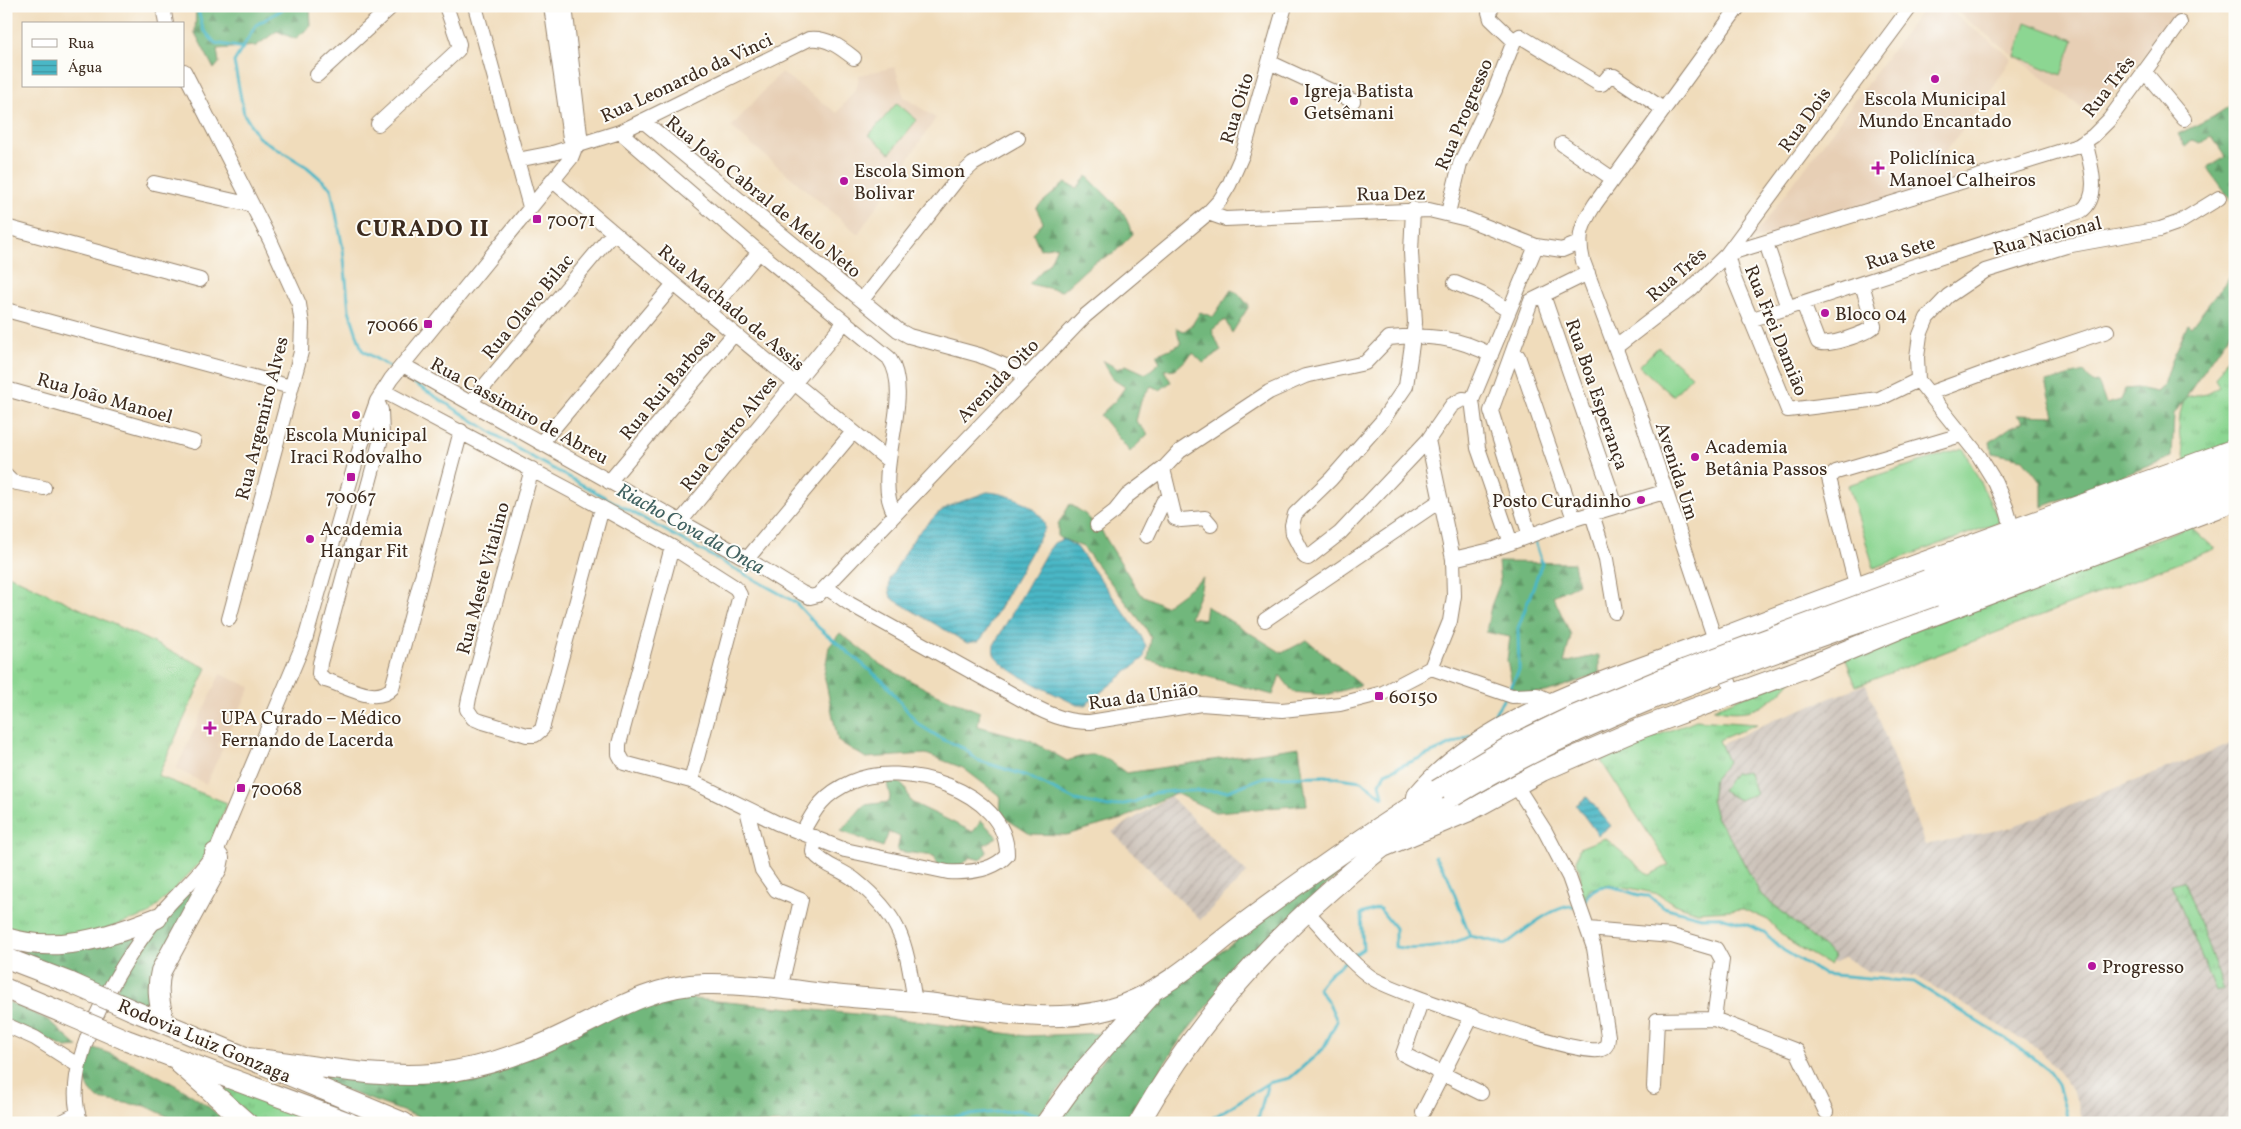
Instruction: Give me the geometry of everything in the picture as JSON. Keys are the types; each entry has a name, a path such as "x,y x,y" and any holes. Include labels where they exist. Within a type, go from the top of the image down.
{"highway":[{"path":"1404,811 1432,779 1465,753 1499,730 1553,702 1856,586 2013,531 2235,449"},
{"path":"1930,588 2235,464"},
{"path":"1139,1123 1202,1029 1271,945 1306,911 1441,796 1507,748 1569,718 1686,669 1930,588 2235,482"},
{"path":"1378,849 1468,810 1515,784 1641,728 2235,501"},
{"path":"248,1058 384,1074 434,1074 482,1065 522,1053 560,1037 634,1000 668,988 701,984 730,984 915,1002 1003,1013 1074,1014 1102,1012 1128,1003 1158,988 1282,896 1404,811 1441,796"},
{"path":"164,1024 158,991 161,971 217,868 219,858 215,853"},
{"path":"6,938 22,943 73,943 114,934 157,918"},
{"name":"Rodovia Luiz Gonzaga","path":"6,958 404,1123"},
{"path":"1046,1123 1094,1058 1158,988"},
{"name":"Rodovia Luiz Gonzaga","path":"6,989 124,1038 350,1123"},
{"path":"172,1056 246,1123"}],"street":[{"path":"163,6 166,22"},
{"path":"317,75 392,6"},
{"path":"378,124 458,50 459,44 446,6"},
{"path":"475,6 530,207"},
{"name":"Rua Oito","path":"1208,213 1220,200 1229,185 1242,153 1285,6"},
{"path":"1493,6 1490,12 1491,19 1519,39 1599,84 1602,84 1609,76 1614,76 1663,109"},
{"path":"1530,536 1491,411 1531,301 1544,295 1585,267 1579,243 1582,228 1589,213 1739,6"},
{"name":"Rua Dois","path":"1727,254 1910,6"},
{"path":"60,1123 79,1118 79,1066 97,1015 116,978 157,918 202,870 215,853 305,640 358,454 391,381 571,158 577,144 570,138 561,8"},
{"name":"Rua Três","path":"1616,346 1690,290 1727,254 2050,156 2085,141 2109,120 2180,23"},
{"name":"Rua Leonardo da Vinci","path":"517,160 553,153 620,132 809,39 825,40 836,45 854,58"},
{"name":"Rua Progresso","path":"1448,213 1460,164 1519,39"},
{"path":"1269,62 1353,102"},
{"path":"2144,71 2184,118"},
{"name":"Rua Argemiro Alves","path":"185,73 252,205 299,304 302,324 301,352 229,619"},
{"name":"Rua João Cabral de Melo Neto","path":"643,121 904,334 979,355 1028,375"},
{"path":"620,132 759,252 889,358 897,372 898,395 889,461 888,499 895,514"},
{"name":"Rua João Cabral de Melo Neto","path":"862,300 959,177 973,164 1018,138"},
{"name":"Rua Sete","path":"1750,320 2080,211 2088,206 2091,200 2090,164 2085,141"},
{"path":"1562,144 1613,179"},
{"name":"Rua Machado de Assis","path":"552,180 674,284 889,461"},
{"path":"154,183 252,205"},
{"name":"Rua Nacional","path":"1918,380 1917,357 1920,335 1927,318 1948,296 1968,280 1985,271 2044,251 2160,230 2180,222 2219,198"},
{"path":"1413,209 1410,252 1414,294 1413,337 1406,386 1401,397 1331,479 1295,514 1292,525 1294,534 1305,557 1310,558 1340,533 1428,440 1452,405 1463,399 1472,400"},
{"name":"Rua Dez","path":"1208,213 1225,219 1413,209 1448,213 1536,246 1562,250 1579,243"},
{"name":"Avenida Oito","path":"827,588 1028,375 1102,301 1208,213"},
{"path":"6,227 200,280"},
{"name":"Rua Olavo Bilac","path":"470,403 613,233"},
{"path":"1766,243 1788,308"},
{"path":"1511,543 1478,448 1472,400 1536,246"},
{"path":"709,312 759,252"},
{"name":"Rua Frei Damião","path":"1727,254 1750,320 1785,406 1790,411 1879,399 1918,380"},
{"name":"Avenida Um","path":"1585,267 1616,346 1733,694"},
{"path":"1455,283 1484,295 1509,311"},
{"path":"541,444 674,284"},
{"path":"1803,303 1818,342 1825,345 1835,342 1873,327 1874,323 1862,284"},
{"name":"Rua Boa Esperança","path":"1544,295 1616,506"},
{"path":"6,310 291,386"},
{"name":"Rua Castro Alves","path":"680,522 844,323"},
{"path":"1930,393 2017,360 2107,331"},
{"name":"Rua Rui Barbosa","path":"609,482 734,334"},
{"path":"1096,525 1112,514 1128,496 1163,469 1185,447 1269,392 1305,376 1365,363 1389,338 1435,336 1461,341 1491,355"},
{"path":"1518,356 1574,519"},
{"path":"1918,380 1979,456 1995,482 2006,507 2013,531"},
{"path":"391,381 461,431 672,547 736,588 740,595 690,780"},
{"path":"391,381 381,410 382,435 322,652 319,674 325,680 375,697 386,694 392,688 461,431"},
{"name":"Rua Cassimiro de Abreu","path":"391,381 470,403 747,560 806,596 818,595 827,588"},
{"name":"Rua João Manoel","path":"6,389 194,442"},
{"path":"747,560 853,432"},
{"path":"1856,586 1829,483 1831,475 1961,435"},
{"path":"1428,440 1453,559 1454,596 1450,621 1431,668 1512,696 1537,695 1553,702"},
{"name":"Rua Meste Vitalino","path":"532,469 467,709 473,718 527,735 535,736 540,733 602,508"},
{"path":"1163,469 1169,486 1175,518 1181,520 1204,518 1211,525"},
{"path":"6,476 12,482 44,488"},
{"path":"1453,559 1511,543 1574,519 1664,492"},
{"path":"1147,536 1164,502 1170,497"},
{"path":"1265,620 1441,500"},
{"path":"1592,514 1606,559 1615,612"},
{"path":"672,547 619,744 619,754 624,763 690,780 747,810 808,835 845,850 948,872 964,872 995,865 1006,855 1007,846 1001,827 984,808 944,782 902,775 860,779 835,791 821,801 808,835 813,852 832,868 854,879 872,896 898,930 915,1002"},
{"name":"Rua da União","path":"827,588 850,604 1036,708 1055,717 1073,722 1090,722 1201,704 1282,710 1318,708 1383,693 1431,668"},
{"path":"1306,911 1350,958 1373,978 1472,1016 1546,1040 1586,1050 1601,1050 1608,1043 1608,1036 1601,978 1588,929 1564,868 1515,784"},
{"path":"747,810 762,870 776,890 801,900 782,981"},
{"path":"1588,929 1672,936 1716,948 1722,960 1714,1019"},
{"path":"1422,998 1404,1054 1481,1093"},
{"path":"1423,1112 1472,1016"},
{"path":"1654,1087 1657,1020 1714,1019 1797,1051 1826,1112"},
{"path":"6,1025 35,1038 79,1066"}],"shaded area":[{"path":"1925,6 1943,6 2012,58 1986,98 1940,159 1964,177 1744,243 1764,223"},
{"path":"1949,6 2185,6 2093,116"},
{"name":"Escola Simon Bolivar","path":"895,67 904,97 936,118 858,234 731,127 781,72 837,113 857,87 859,75"},
{"name":"UPA Curado – Médico Fernando de Lacerda","path":"220,674 251,687 230,729 226,728 217,746 223,748 206,784 176,769"},
{"name":"Progresso","path":"1866,684 1925,845 2008,828 2198,757 2235,741 2235,1123 2084,1123 2073,1090 2040,1050 1916,976 1867,971 1845,957 1834,963 1799,948 1782,922 1653,776 1774,720"},
{"path":"1170,796 1247,873 1200,920 1112,832"}],"green space":[{"path":"196,6 310,6 311,26 295,39 277,31 256,46 217,49 219,63 214,69 195,33"},
{"path":"2026,22 2074,40 2061,75 2015,56"},
{"path":"2235,94 2235,206 2207,168 2226,157 2212,137 2200,143 2193,140 2185,147 2178,134 2213,117 2234,103 2230,98"},
{"path":"897,103 917,120 890,153 869,135"},
{"path":"1087,176 1123,212 1133,234 1113,254 1094,262 1062,291 1029,284 1050,262 1057,246 1040,249 1033,233 1043,222 1036,208 1065,183 1077,188"},
{"path":"2235,234 2235,326 2174,414 2172,457 2042,507 2042,483 2023,459 1992,453 1990,442 2011,427 2023,422 2017,415 2055,416 2046,382 2084,372 2093,383 2098,382 2106,404 2121,400 2125,389 2137,388 2156,392 2164,385 2171,363 2188,324 2191,327 2231,275"},
{"path":"1231,290 1238,293 1249,306 1232,333 1225,320 1212,330 1221,351 1203,363 1193,353 1176,369 1164,370 1171,382 1160,390 1151,386 1141,401 1136,421 1148,434 1130,452 1100,415 1116,400 1125,387 1114,380 1102,360 1118,369 1126,365 1146,374 1160,362 1156,355 1181,344 1176,328 1184,331 1192,325 1200,312 1213,317"},
{"path":"1658,347 1692,376 1673,396 1639,366"},
{"path":"2229,355 2235,371 2235,440 2186,461 2179,429 2180,414 2185,397 2207,393 2219,387 2215,379"},
{"path":"1963,448 2000,522 1874,568 1848,485"},
{"path":"1070,504 1085,514 1102,532 1140,594 1165,606 1203,578 1200,593 1190,617 1204,619 1206,606 1282,653 1307,640 1361,685 1326,695 1293,692 1280,675 1273,695 1148,660 1151,638 1145,627 1083,547 1058,537 1058,525"},
{"path":"2190,526 2215,549 1856,686 1845,657"},
{"path":"1498,562 1574,563 1578,584 1553,596 1571,635 1564,663 1599,655 1599,674 1546,692 1514,695 1507,660 1510,637 1486,632 1491,606 1500,583"},
{"path":"6,574 207,668 158,776 227,803 205,858 149,914 83,937 20,932 6,928"},
{"path":"840,633 881,665 932,692 980,712 978,726 1030,740 1067,761 1086,756 1099,756 1105,758 1126,773 1299,747 1307,805 1215,812 1175,793 1122,819 1066,835 1030,834 1000,815 1001,797 963,768 926,754 866,758 838,741 824,674 829,647"},
{"path":"1795,676 1778,695 1760,707 1739,712 1713,709"},
{"path":"1696,720 1757,724 1719,740 1728,762 1714,779 1711,800 1717,819 1731,839 1760,893 1835,957 1829,965 1788,941 1768,920 1743,909 1697,912 1674,904 1659,894 1610,884 1590,889 1582,903 1574,880 1581,878 1577,861 1579,848 1605,838 1649,875 1669,865 1601,761 1634,745"},
{"path":"1748,771 1756,794 1739,800 1722,791 1734,773"},
{"path":"899,782 905,788 911,802 973,832 981,820 997,837 984,845 987,852 981,860 970,857 956,867 948,869 939,868 934,856 897,851 900,837 889,832 883,847 841,831 864,805 889,802 890,797 887,783"},
{"path":"1348,856 1351,861 1212,1001 1182,1037 1126,1123 1054,1123 1121,1035 1162,996"},
{"path":"210,865 187,912 158,1017 114,993 146,940"},
{"path":"2184,881 2224,989 2216,991 2171,884"},
{"path":"145,927 101,990 6,948"},
{"path":"672,997 878,1016 1026,1036 1104,1033 1032,1123 435,1123 278,1066 453,1079 603,1019"},
{"path":"6,1001 48,1020 78,1047 66,1048 6,1020"},
{"path":"94,1048 128,1061 165,1079 200,1100 227,1123 181,1123 146,1106 98,1099 88,1087 84,1074 86,1062"},
{"path":"207,1082 227,1085 329,1123 252,1123"}],"water":[{"path":"987,492 1004,495 1023,502 1038,513 1043,520 1045,528 984,635 979,641 967,643 891,598 889,589 890,578 916,535 937,514 949,506"},
{"path":"1063,539 1077,547 1141,636 1146,646 1144,658 1085,705 1077,705 1013,672 995,656 994,651 994,645 1045,555 1054,543"},
{"path":"1587,797 1611,826 1598,835 1576,805"}],"waterway":[{"name":"Riacho Cova da Onça","path":"197,6 203,29 215,43 243,48"},
{"name":"Riacho Cova da Onça","path":"288,6 256,25 234,62 244,114 258,137 307,167 331,188 343,249 349,310 362,350 394,370"},
{"name":"Riacho Cova da Onça","path":"401,375 523,452 795,602 819,628 885,683 918,724 942,739 965,749 977,760 1027,776 1075,800 1109,807 1134,802 1154,793 1228,791 1264,777 1325,776 1361,781 1383,797"},
{"path":"1508,692 1519,670 1518,628 1542,563 1534,538"},
{"path":"1479,732 1489,722 1505,697"},
{"path":"1383,796 1380,783 1385,773 1471,736"},
{"name":"Riacho Cova da Onça","path":"1435,857 1447,874 1470,936"},
{"name":"Riacho Cova da Onça","path":"1582,905 1591,892 1605,886 1613,887 1642,896 1649,896 1663,907 1701,917 1720,917 1745,924 1764,932 1783,950 1823,974 1914,982 2014,1044 2046,1068 2058,1085 2069,1123"},
{"name":"Riacho Cova da Onça","path":"1470,936 1506,944 1548,914 1558,909 1575,906"},
{"path":"1353,956 1363,949 1361,914 1379,908 1395,928 1395,947 1414,949 1433,947 1452,943 1470,936"},
{"path":"1205,1123 1268,1083 1290,1078 1323,1049 1337,1021 1329,1003 1318,988 1330,973 1346,961"},
{"path":"1257,1123 1268,1083"},
{"path":"901,1123 915,1117 930,1119 1018,1110 1043,1116"},
{"path":"1058,1120 1070,1123"}],"place":[{"name":"Escola Municipal Mundo Encantado","path":"1935,79"},
{"name":"Igreja Batista Getsêmani","path":"1294,101"},
{"name":"Policlínica Manoel Calheiros","path":"1878,168"},
{"name":"Escola Simon Bolivar","path":"844,181"},
{"name":"70071","path":"537,219"},
{"name":"Bloco 04","path":"1825,313"},
{"name":"70066","path":"428,324"},
{"name":"Escola Municipal Iraci Rodovalho","path":"356,415"},
{"name":"Academia Betânia Passos","path":"1695,457"},
{"name":"70067","path":"351,477"},
{"name":"Posto Curadinho","path":"1641,500"},
{"name":"Academia Hangar Fit","path":"310,539"},
{"name":"60150","path":"1379,696"},
{"name":"UPA Curado – Médico Fernando de Lacerda","path":"210,728"},
{"name":"70068","path":"241,788"},
{"name":"Progresso","path":"2092,966"}],"district":[{"name":"CURADO II","path":"423,228"}]}
